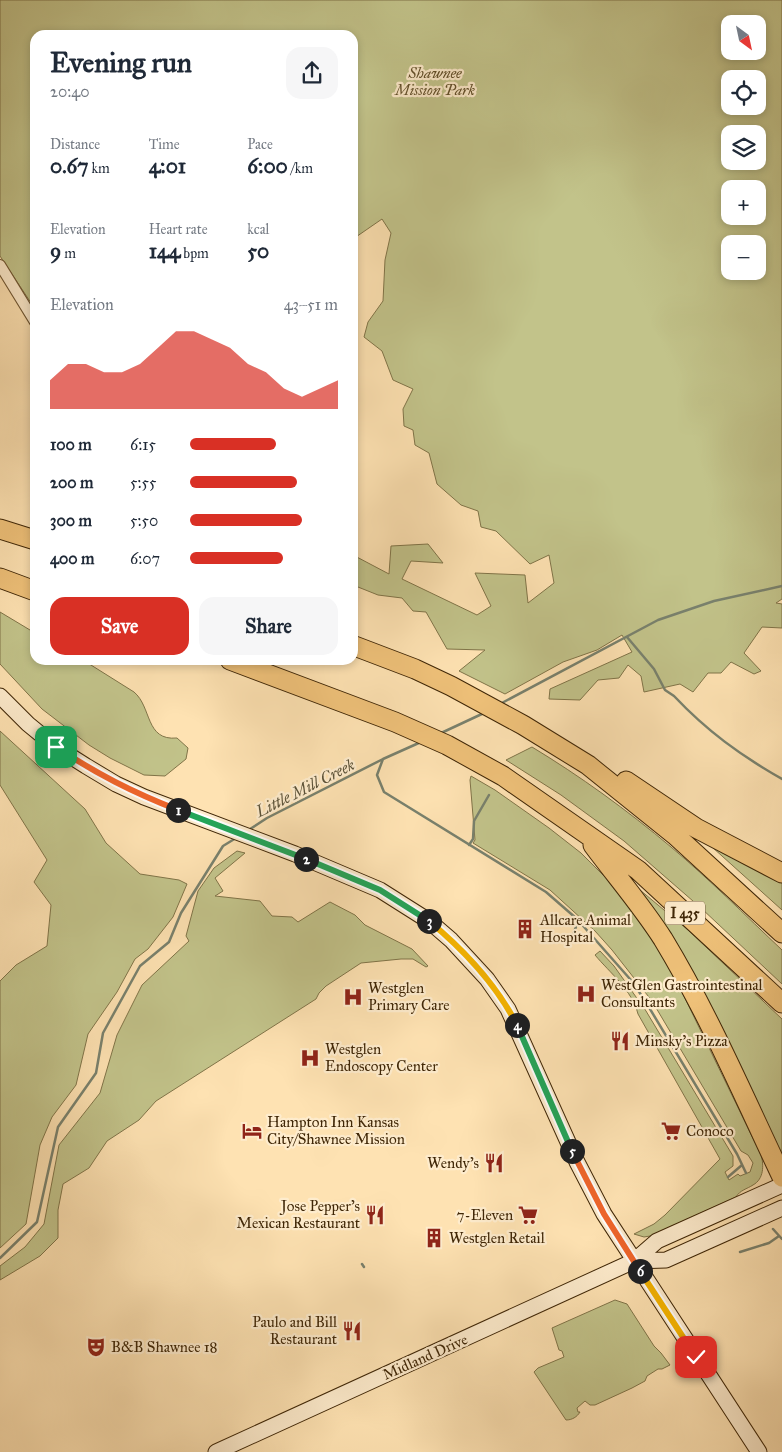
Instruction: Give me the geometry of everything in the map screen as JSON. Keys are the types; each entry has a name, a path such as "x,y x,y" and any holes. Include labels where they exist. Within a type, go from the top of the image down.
{"highway":[{"path":"0,529 30,538"},
{"path":"0,578 30,588"},
{"path":"358,646 415,669 497,711 588,765 675,835 782,933"},
{"name":"I 435","path":"243,665 395,722 447,745 503,776 638,870 782,1003"},
{"path":"588,765 615,774 696,828 782,874"},
{"path":"582,830 646,915 677,964 739,1086 782,1177"}],"main road":[{"path":"1,700 56,747 116,784 180,811 295,854 380,890 406,905 451,940 487,979 508,1009 577,1162 604,1214 759,1452"},
{"name":"Midland Drive","path":"216,1452 634,1261 657,1241 782,1185"},
{"name":"Midland Drive","path":"634,1261 666,1260 782,1208"}],"street":[{"path":"0,265 30,314"}],"green space":[{"name":"Shawnee Mission Park","path":"0,0 782,0 782,599 776,603 782,604 782,628 762,627 744,653 761,671 754,674 731,662 721,673 708,673 693,692 680,684 644,692 641,676 628,665 619,678 598,680 580,700 549,699 550,689 632,652 622,635 597,650 563,662 505,694 459,671 485,650 447,649 426,612 413,611 402,598 378,595 358,587 358,558 389,574 391,546 428,544 443,563 411,561 402,579 477,615 491,606 475,573 525,575 528,603 554,583 549,555 530,564 496,531 481,527 478,511 461,505 437,484 429,453 415,445 413,430 404,426 403,409 413,389 393,380 382,351 364,337 368,322 383,301 385,260 391,233 382,219 358,236 358,30 30,30 30,301 0,256"},
{"path":"0,612 30,630 30,665 91,665 134,692 140,698 154,729 167,738 177,738 188,748 186,759 165,776 144,775 110,758 89,745 42,709 0,664"},
{"path":"0,731 85,809 106,843 140,874 179,880 187,884 173,917 148,949 135,959 117,992 88,1034 76,1085 52,1117 40,1145 26,1224 0,1248 0,981 16,965 47,946 51,905 34,882 47,860 0,785"},
{"path":"532,747 603,794 654,833 727,897 782,950 782,984 701,908 624,841 561,795 506,760"},
{"path":"471,776 495,790 581,853 615,887 664,955 761,1155 763,1167 761,1176 757,1182 739,1193 736,1197 650,1236 644,1237 634,1234 654,1224 665,1215 720,1159 638,1014 631,997 595,955 600,951 614,966 646,1011 733,1156 733,1166 725,1172 729,1180 738,1174 740,1176 750,1172 753,1163 748,1155 741,1151 652,1001 612,950 595,931 550,890 473,843 475,840"},
{"path":"712,847 782,878 782,910"},
{"path":"237,851 245,853 215,878 223,891 215,896 260,901 272,916 292,917 298,922 330,902 355,915 365,925 412,949 428,966 426,967 413,959 361,963 326,986 316,999 156,1101 139,1120 107,1141 89,1168 63,1184 58,1210 58,1238 40,1256 0,1280 0,1266 25,1247 44,1224 59,1145 100,1093 117,1035 142,985 189,941 186,936 198,891 214,868"},
{"path":"634,885 688,930 782,1019 782,1156"},
{"path":"615,1300 627,1304 654,1346 670,1365 658,1369 647,1376 645,1381 632,1388 595,1405 590,1405 585,1401 577,1408 578,1412 580,1412 577,1415 572,1419 566,1420 534,1372 538,1368 564,1357 562,1351 559,1350 552,1328"}],"waterway":[{"name":"Little Mill Creek","path":"500,704 658,620 714,601 782,586"},
{"path":"627,637 654,669 665,690 725,742 782,779"},
{"name":"Little Mill Creek","path":"439,734 484,713"},
{"name":"Little Mill Creek","path":"247,831 267,818 383,759 421,742"},
{"path":"383,759 377,775 384,792 546,892 577,919 630,979 644,999 737,1154 746,1173"},
{"path":"469,845 473,839 474,821 489,795"},
{"name":"Little Mill Creek","path":"0,1258 37,1222 58,1127 96,1073 103,1033 140,966 169,942 181,913 223,846 236,838"},
{"path":"568,941 573,935 578,921"},
{"path":"728,1177 742,1165"},
{"path":"773,1229 782,1239"},
{"path":"740,1252 769,1243 779,1236"}],"place":[{"name":"Allcare Animal Hospital","path":"525,929"},
{"name":"WestGlen Gastrointestinal Consultants","path":"586,994"},
{"name":"Westglen Primary Care","path":"353,997"},
{"name":"Minsky's Pizza","path":"620,1041"},
{"name":"Westglen Endoscopy Center","path":"310,1058"},
{"name":"Hampton Inn Kansas City/Shawnee Mission","path":"252,1131"},
{"name":"Conoco","path":"671,1131"},
{"name":"Wendy's","path":"494,1163"},
{"name":"Jose Pepper's Mexican Restaurant","path":"375,1215"},
{"name":"7-Eleven","path":"528,1215"},
{"name":"Westglen Retail","path":"434,1238"},
{"name":"Paulo and Bill Restaurant","path":"352,1331"},
{"name":"B&B Shawnee 18","path":"96,1347"}],"route":[{"path":"56,747 116,784 144,797 295,854 380,890 406,905 451,940 487,979 508,1009 577,1162 604,1214 696,1357"}]}
